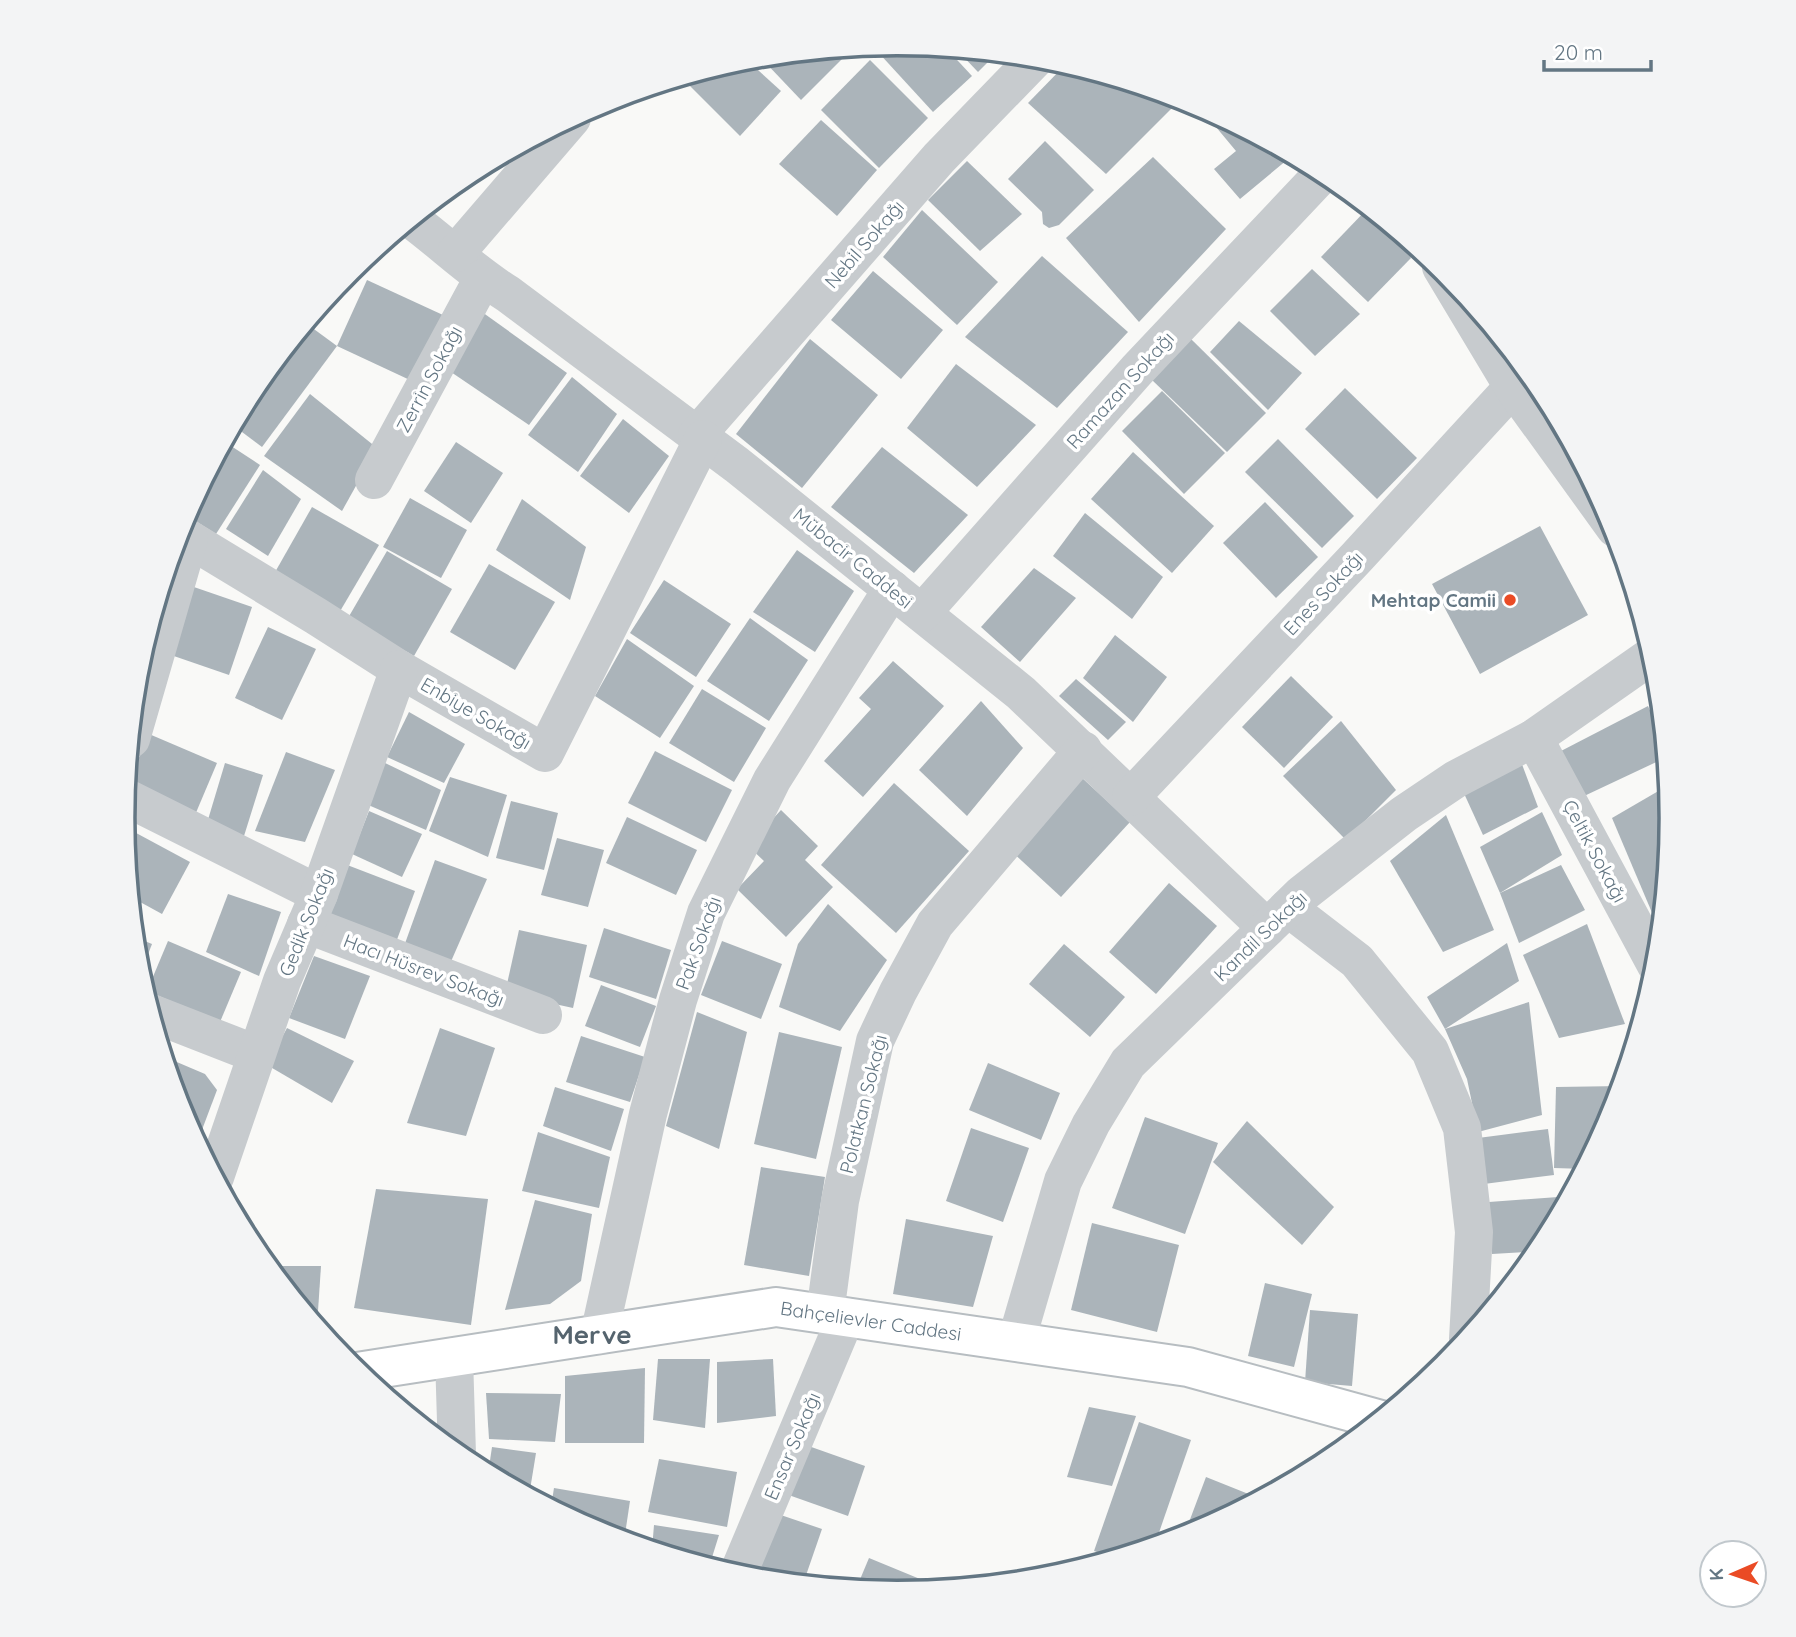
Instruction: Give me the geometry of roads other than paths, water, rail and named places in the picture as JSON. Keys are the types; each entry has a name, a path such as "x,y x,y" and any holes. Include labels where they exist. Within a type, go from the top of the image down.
{"main road":[{"name":"Bahçelievler Caddesi","path":"371,1369 776,1307 1188,1367 1370,1417"}],"street":[{"name":"Nebil Sokağı","path":"700,437 939,158 1027,68"},
{"name":"Zerrin Sokağı","path":"374,480 469,266 560,136"},
{"name":"Ramazan Sokağı","path":"922,613 1137,370 1316,181"},
{"name":"Mübacir Caddesi","path":"419,226 469,266 700,437 922,613 1021,693 1131,797 1277,918 1356,961 1430,1051 1462,1128 1474,1232 1469,1323"},
{"name":"Enes Sokağı","path":"1131,797 1524,383"},
{"path":"1528,389 1559,438"},
{"name":"Enbiye Sokağı","path":"189,539 399,669 545,753 700,437"},
{"name":"Pak Sokağı","path":"599,1335 648,1114 678,1000 706,913 772,780 892,589"},
{"path":"156,643 166,605"},
{"name":"Kandil Sokağı","path":"1016,1342 1063,1181 1091,1124 1128,1063 1277,918 1404,814 1456,779 1534,738 1644,661"},
{"name":"Gedik Sokağı","path":"219,1165 282,981 312,909 399,669"},
{"name":"Çeltik Sokağı","path":"1534,738 1649,951"},
{"name":"Polatkan Sokağı","path":"835,1316 840,1201 875,1041 935,924 1083,750"},
{"name":"Hacı Hüsrev Sokağı","path":"136,803 312,909 543,1015"},
{"path":"161,1017 256,1054"},
{"name":"Ensar Sokağı","path":"741,1564 835,1316"},
{"path":"454,1357 457,1439"}],"place":[{"name":"Mehtap Camii","path":"1510,600"}],"district":[{"name":"Merve","path":"592,1335"}]}
